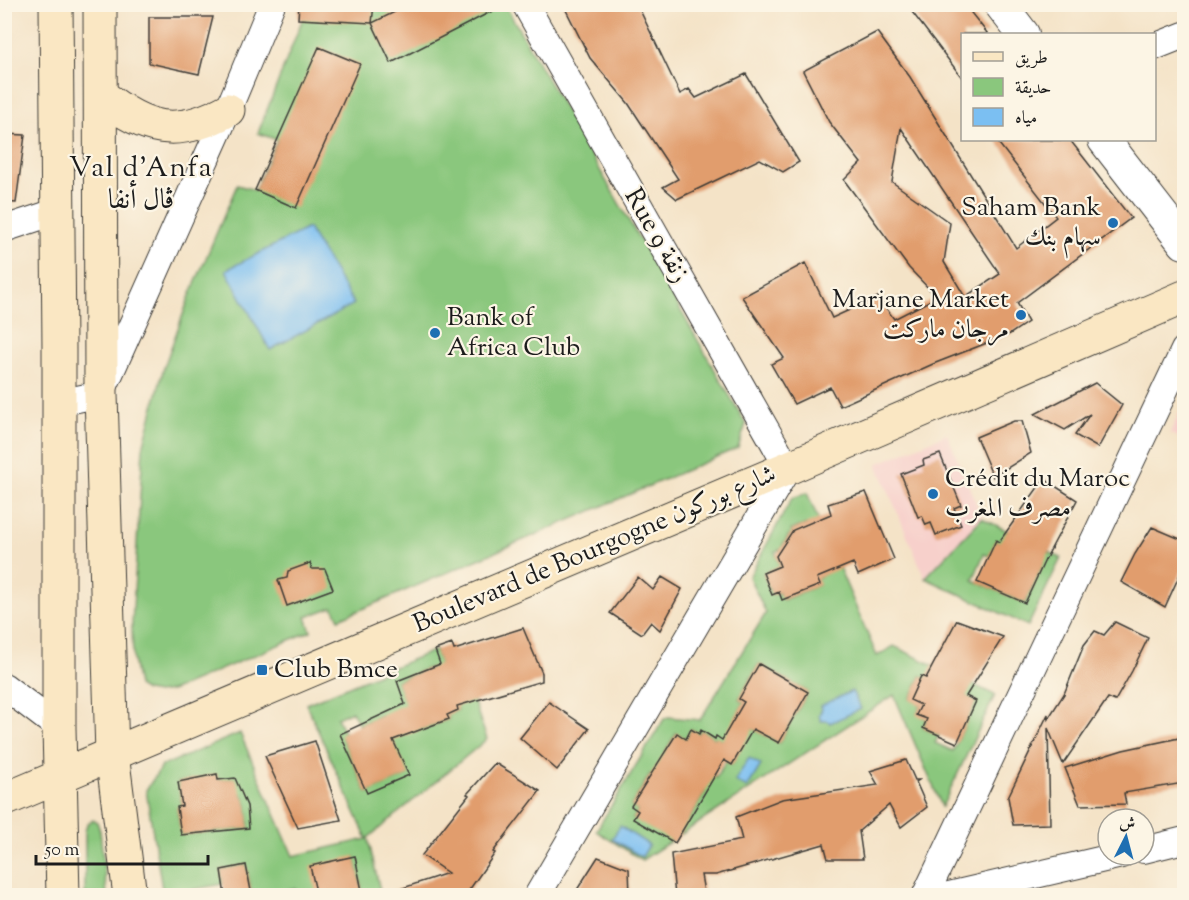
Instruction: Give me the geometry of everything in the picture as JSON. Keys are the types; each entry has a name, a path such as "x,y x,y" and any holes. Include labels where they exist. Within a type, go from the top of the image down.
{"main road":[{"path":"56,4 60,349 58,403 59,728 63,896"},
{"path":"100,4 101,394 112,754 130,896"},
{"path":"101,95 127,115 167,128 195,125 228,110"},
{"name":"Boulevard de Bourgogne شارع بوركون","path":"4,800 1185,297"}],"street":[{"path":"58,403 101,394 228,110 272,4"},
{"name":"Rue 9 زنقة","path":"525,4 788,468"},
{"path":"1000,4 1022,33"},
{"path":"1156,47 1185,35"},
{"path":"1105,141 1185,243"},
{"path":"4,228 58,211"},
{"path":"925,896 1185,350"},
{"path":"537,896 788,468"},
{"path":"4,686 59,728"},
{"path":"1156,847 1185,840"},
{"path":"945,896 1096,861"}],"shaded area":[{"path":"1184,402 1184,440 1170,433"},
{"path":"947,434 982,518 925,578 877,464"}],"green space":[{"name":"Bank of Africa Club","path":"308,5 505,5 746,424 738,448 339,619 333,607 306,617 311,631 171,691 157,693 146,691 138,686 133,660 132,624 143,448 164,367 189,298 237,185 255,190 277,140 258,133"},
{"path":"807,493 877,656 894,646 995,695 942,807 894,695 642,860 596,831 664,719 668,717 700,720 766,613 749,577 792,498","holes":["807,524 827,573 817,578 819,585 783,600 779,592 772,595 763,573 780,566 775,552 783,548 789,535 792,534 791,530","759,664 808,692 779,743 735,719 744,702 739,699","921,676 976,701 953,751 935,743 939,735 923,728 927,719 917,714 921,705 910,699","691,729 699,734 701,730 740,750 732,765 726,761 716,778 665,752 676,733 686,739","650,774 674,788 705,792 688,821 633,819 638,811 631,806"]},
{"path":"982,518 1061,558 1028,626 925,578","holes":["996,541 1044,562 1025,603 973,580 984,554 989,556"]},
{"path":"435,650 442,668 428,668 397,681 411,717 417,715 423,729 449,719 447,715 458,710 449,687 466,680 487,739 368,838 381,895 363,895 355,857 317,895 297,895 295,889 279,893 279,895 252,895 246,865 221,870 223,884 190,890 191,895 163,895 146,790 162,766 240,733 293,856 367,839 306,704","holes":["352,711 359,725 381,715 408,775 367,793 342,738 346,736 337,718","217,775 218,780 235,778 238,794 242,794 247,805 249,828 181,835 177,808 182,806 178,782"]},
{"path":"93,820 97,822 100,831 107,895 85,895 85,831 87,824"}],"water":[{"path":"308,228 354,304 270,350 226,270"},
{"path":"852,691 861,709 830,723 821,721 820,706"},
{"path":"749,758 761,765 747,788 735,781"},
{"path":"620,826 649,845 642,857 612,839"}],"building":[{"path":"299,4 374,4 372,23 298,19"},
{"path":"411,4 506,4 391,63 372,23"},
{"path":"563,4 637,4 680,94 689,89 696,98 746,74 799,162 783,172 760,159 677,199 663,187 678,179 628,103 590,58"},
{"path":"906,4 964,4 987,33 961,33 961,76"},
{"path":"149,17 213,17 199,74 149,63"},
{"path":"877,32 910,77 1016,248 1056,217 997,141 1071,141 1131,218 1017,303 1028,322 1010,334 933,364 840,406 830,387 794,404 771,364 784,358 742,297 805,263 832,318 878,297 894,319 937,297 909,268 844,180 861,163 829,122 803,71","holes":["901,128 1000,274 965,297 944,262 950,223 892,182"]},
{"path":"319,47 360,64 296,208 255,190"},
{"path":"4,134 25,135 16,203 4,202"},
{"path":"1095,383 1122,405 1098,448 1075,435 1090,414 1065,430 1035,414"},
{"path":"1014,421 1022,421 1031,453 993,477 976,437"},
{"path":"940,454 961,505 954,508 961,525 936,535 931,523 926,525 922,516 918,517 901,474 924,465 923,460"},
{"path":"1044,479 1077,500 1025,603 977,582 996,540 999,542"},
{"path":"866,492 894,559 858,575 853,563 817,578 820,585 782,600 779,592 772,595 763,573 780,566 776,556 793,530 831,514 828,504"},
{"path":"1152,527 1185,541 1185,563 1165,607 1121,582"},
{"path":"310,563 312,569 325,569 333,589 287,606 278,580 287,578 288,571"},
{"path":"638,577 653,590 662,577 682,589 660,630 651,622 642,634 610,613"},
{"path":"957,620 1003,637 966,696 976,701 957,743 923,728 927,719 916,715 921,705 910,700 921,676 926,678"},
{"path":"1115,622 1148,638 1132,671 1115,701 1108,698 1063,764 1048,728 1050,824 1013,825 1008,797 1048,714 1048,719 1064,694 1084,645 1095,631 1104,635"},
{"path":"523,628 542,673 542,681 457,706 458,710 447,715 449,719 393,740 409,775 367,793 340,734 405,704 397,681 440,664 435,650 452,644 454,650"},
{"path":"759,664 808,692 779,743 753,729 732,765 724,760 675,843 633,819 638,811 631,806 677,733 686,739 691,729 699,734 701,730 715,739 716,736 722,740 744,702 739,699"},
{"path":"549,702 589,729 557,770 520,738"},
{"path":"1179,738 1184,783 1124,793 1126,804 1080,805 1065,768 1123,750"},
{"path":"315,741 341,820 298,828 265,756"},
{"path":"906,760 915,780 919,780 916,782 927,807 901,827 889,805 859,831 863,859 828,859 824,844 716,875 701,875 704,892 675,896 671,854 742,840 736,817 782,799 878,785 870,771"},
{"path":"495,763 540,791 493,852 495,853 465,896 391,896 391,892 448,873 422,855 469,795 467,794"},
{"path":"217,774 218,780 235,778 247,806 249,828 181,835 177,807 182,806 178,782"},
{"path":"355,856 363,896 317,896 310,866"},
{"path":"598,857 629,869 630,896 573,896"},
{"path":"246,865 252,896 225,896 221,870"}],"place":[{"name":"Saham Bank سهام بنك","path":"1113,223"},
{"name":"Marjane Market مرجان ماركت","path":"1021,315"},
{"name":"Bank of Africa Club","path":"435,333"},
{"name":"Crédit du Maroc مصرف المغرب","path":"933,494"},
{"name":"Club Bmce","path":"262,670"}],"district":[{"name":"Val d'Anfa ڨال أنفا","path":"141,185"}]}
